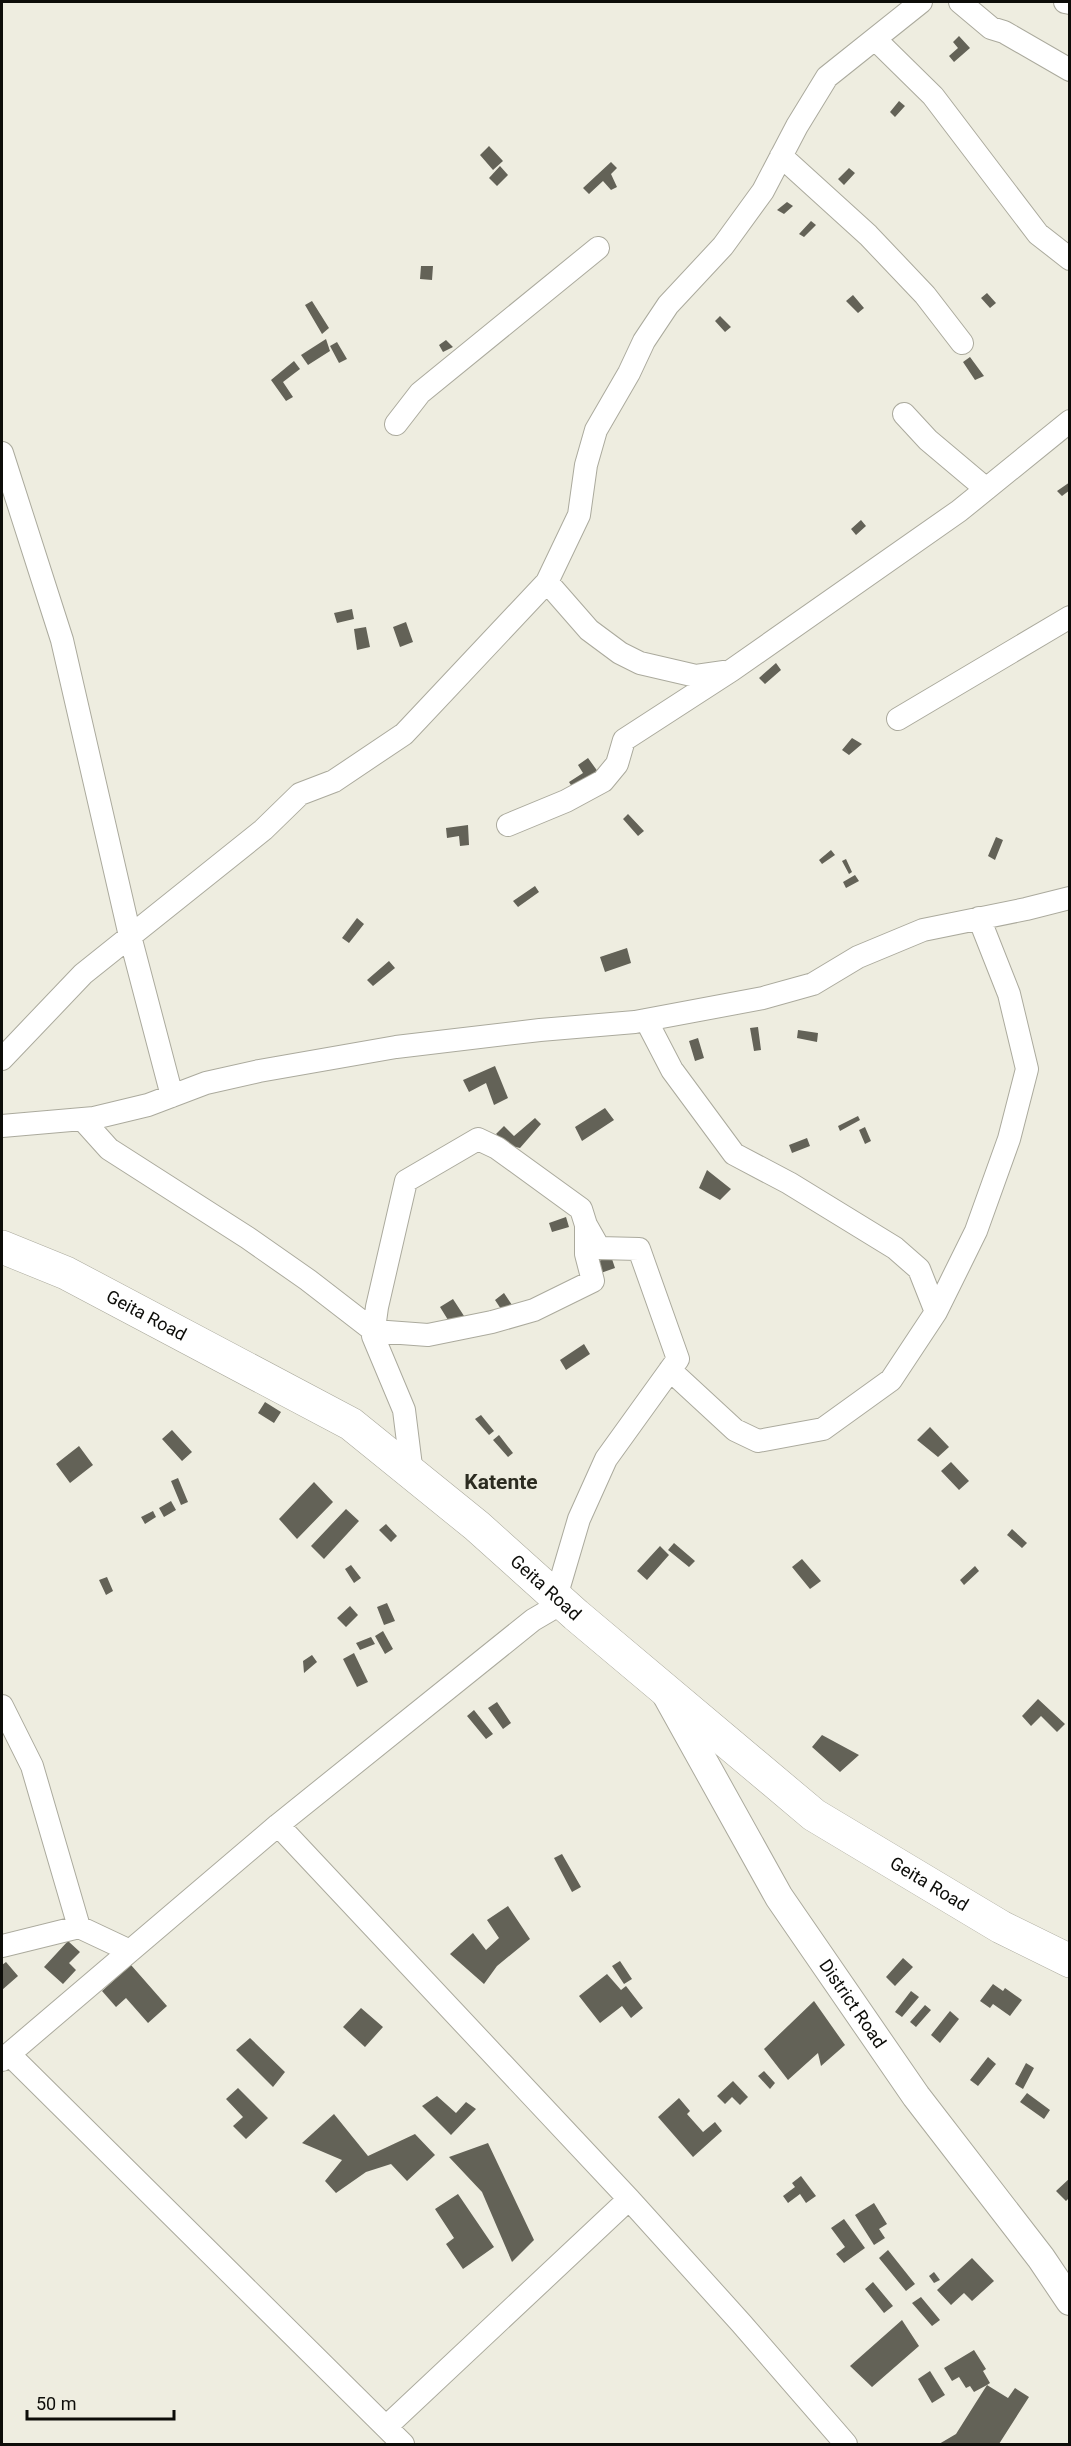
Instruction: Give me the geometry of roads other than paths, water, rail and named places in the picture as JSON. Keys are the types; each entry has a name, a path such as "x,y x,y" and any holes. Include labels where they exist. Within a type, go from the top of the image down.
{"main road":[{"name":"Geita Road","path":"2,1247 66,1273 351,1424 477,1526 559,1600 814,1815 1001,1927 1070,1961"}],"street":[{"path":"2,1059 83,974 263,830 300,794 334,781 404,734 547,582 579,515 586,465 596,430 629,373 644,341 668,305 723,246 763,191 827,77 921,2"},
{"path":"960,2 991,28 1004,32 1070,70"},
{"path":"1065,2 1070,3"},
{"path":"875,39 933,96 1038,234 1070,259"},
{"path":"781,156 868,234 925,295 962,343"},
{"path":"396,424 420,393 598,248"},
{"path":"904,414 928,440 985,488"},
{"path":"508,825 566,801 603,781 616,764 624,740 732,670 959,511 1070,421"},
{"path":"2,453 62,640 130,936 172,1096"},
{"path":"547,582 589,630 620,653 640,663 696,676 732,670"},
{"path":"898,719 1068,621"},
{"path":"2,1126 82,1119 148,1105 206,1083 396,1047 646,1020 763,998 813,984 858,957 922,930 1070,898"},
{"path":"670,1370 735,1430 758,1442 823,1429 891,1380 936,1312 976,1232 1009,1139 1027,1070 1009,994 979,918"},
{"path":"646,1020 672,1070 734,1154 789,1183 896,1248 919,1269 936,1312"},
{"path":"82,1119 109,1149 248,1238 308,1280 374,1331 428,1335 492,1322 534,1310 593,1281 586,1254 586,1225"},
{"path":"403,2445 5,2057 278,1825 559,1600 579,1519 606,1459 678,1359 639,1249 599,1248 586,1225 581,1209 497,1148 478,1139 406,1181 377,1307 373,1336 404,1410 412,1474"},
{"name":"District Road","path":"662,1687 779,1897 916,2096 1041,2258 1070,2301"},
{"path":"2,1706 32,1766 79,1927"},
{"path":"278,1825 629,2199 741,2323 846,2445"},
{"path":"2,1946 79,1927 130,1951"},
{"path":"386,2427 629,2199"}],"district":[{"name":"Katente","path":"501,1482"}]}
